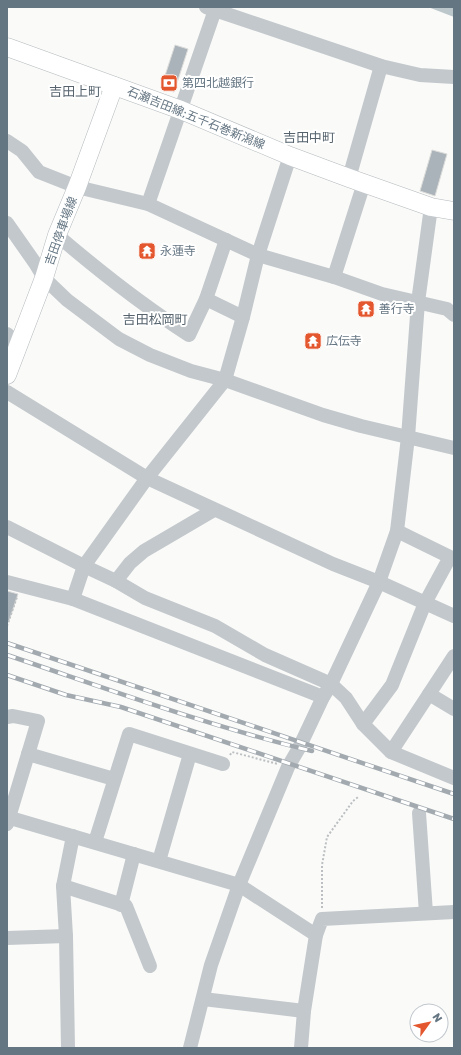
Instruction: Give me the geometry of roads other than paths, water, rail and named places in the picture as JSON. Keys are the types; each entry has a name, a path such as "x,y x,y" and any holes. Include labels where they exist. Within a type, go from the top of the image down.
{"main road":[{"name":"石瀬吉田線;五千石巻新潟線","path":"7,47 180,110 290,156 431,207 454,211"},
{"name":"吉田停車場線","path":"7,375 13,339 44,278 57,235 77,187 114,86"}],"street":[{"path":"148,204 180,110 212,8 381,66 420,75 454,77"},
{"path":"334,277 357,180 381,66"},
{"path":"7,141 22,151 39,172 77,187 148,204 258,255 334,277 382,294 447,309 454,314"},
{"path":"73,600 84,566 148,478 225,380 243,317 258,255 290,156"},
{"path":"190,1048 211,966 239,885 288,767 299,748 323,696 331,684 379,582 397,531 408,437 418,302 431,207"},
{"path":"7,223 44,278 67,300 119,338 150,355 191,371 225,380 323,415 361,426 454,448"},
{"path":"57,235 88,262 166,320 189,335 206,299 226,240"},
{"path":"206,299 243,317"},
{"path":"7,392 148,478 333,564 379,582 454,616"},
{"path":"116,581 130,563 144,551 214,510"},
{"path":"7,527 116,581 145,598 215,626 265,654 331,684 346,698 363,724 391,752 454,778"},
{"path":"363,724 392,685 425,603 450,557 397,531"},
{"path":"7,582 73,600 323,696"},
{"path":"391,752 454,656"},
{"path":"429,694 454,708"},
{"path":"7,717 13,716 38,721 8,819 95,842 239,885 316,934"},
{"path":"95,842 129,734 223,764"},
{"path":"28,754 114,779"},
{"path":"159,861 190,754"},
{"path":"419,813 426,913"},
{"path":"68,1048 66,936 63,886 73,836"},
{"path":"121,905 134,854"},
{"path":"63,886 126,906 150,966"},
{"path":"301,1048 304,1011 316,934 322,919 454,912"},
{"path":"7,938 66,936"},
{"path":"203,999 304,1011"}],"railway":[{"path":"7,643 454,794"},
{"path":"7,655 196,719 312,751"},
{"path":"7,675 66,695 121,707 454,819"}],"place":[{"name":"第四北越銀行","path":"169,83"},
{"name":"永蓮寺","path":"147,251"},
{"name":"善行寺","path":"366,309"},
{"name":"広伝寺","path":"313,341"}],"district":[{"name":"吉田上町","path":"75,91"},
{"name":"吉田中町","path":"309,137"},
{"name":"吉田松岡町","path":"155,319"}]}
